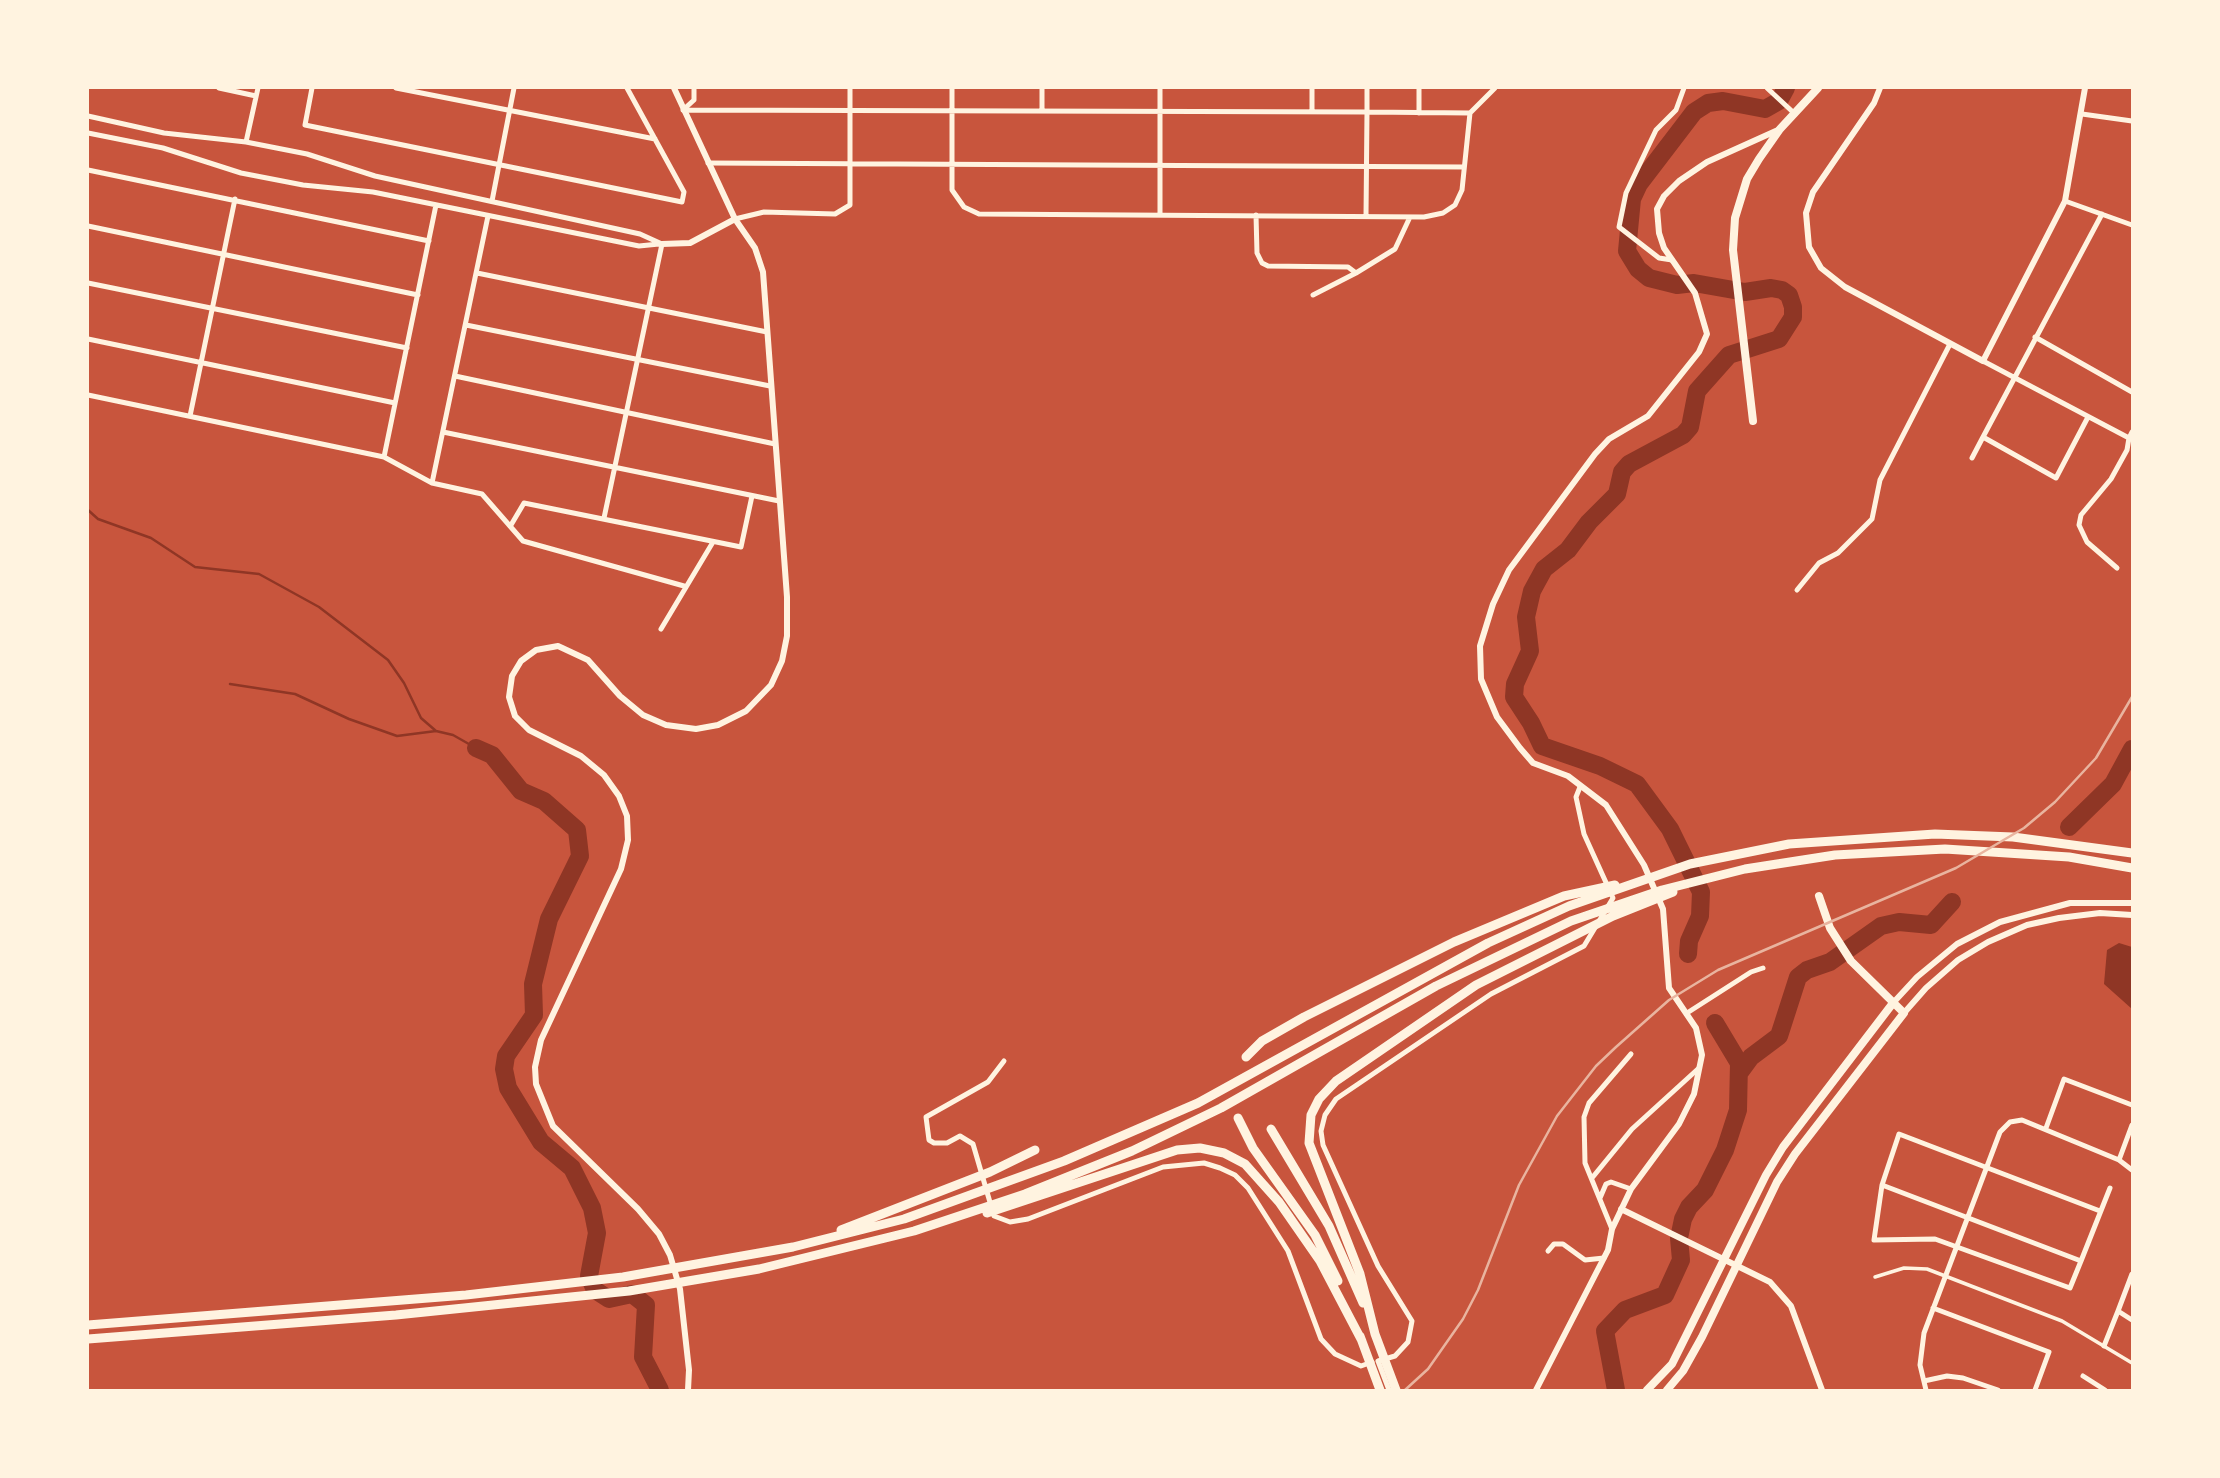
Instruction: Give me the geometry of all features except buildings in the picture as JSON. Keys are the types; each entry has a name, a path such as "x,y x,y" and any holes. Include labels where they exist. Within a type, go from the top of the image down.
{"highway":[{"path":"1753,421 1733,250 1735,218 1747,180 1780,130 1818,88"},
{"path":"88,1325 480,1293 623,1277 793,1247 929,1210 1064,1161 1198,1103 1410,985 1569,906 1690,864 1789,844 1860,838 1980,835 2131,853"},
{"path":"914,1231 1025,1194 1132,1151 1221,1108 1436,986 1572,921 1619,903 1708,879 1801,859 1945,849 2068,857 2130,867"},
{"path":"1377,1338 1360,1273 1309,1143 1311,1115 1319,1099 1336,1081 1476,985 1613,916 1708,879"},
{"path":"1246,1057 1262,1041 1304,1017 1454,942 1587,888 1631,883"},
{"path":"1667,1391 1683,1371 1777,1182 1795,1154 1904,1013 1870,982 1842,948 1822,908 1819,896"},
{"path":"1647,1391 1672,1364 1783,1147 1893,1003"},
{"path":"1238,1118 1254,1148 1322,1249 1362,1341 1380,1391"},
{"path":"1271,1129 1329,1226 1377,1338 1396,1391"},
{"path":"793,1247 890,1212 1035,1150"},
{"path":"88,1339 526,1304 759,1269 953,1224 1177,1150 1213,1150 1245,1164 1279,1202 1320,1261 1362,1341"}],"street":[{"path":"219,88 256,96"},
{"path":"246,142 258,88"},
{"path":"312,88 305,125 682,202 684,192 627,88"},
{"path":"396,88 655,139"},
{"path":"492,201 513,88"},
{"path":"674,88 735,219 760,257 787,597 787,636 782,661 771,685 746,711 718,725 696,729 658,722 634,709 588,660 558,646 528,654 516,668 510,686 511,706 520,723 537,736 592,763 614,787 627,816 628,840 621,869 541,1040 535,1067 536,1084 553,1126 638,1209 659,1234 670,1255 680,1289 688,1391"},
{"path":"683,110 694,100 694,88"},
{"path":"88,133 163,148 241,173 303,185 373,192 639,246 690,243 735,219 764,212 841,213 850,205 850,88"},
{"path":"952,88 952,190 956,200 979,214 1410,217 1443,214 1455,205 1462,190 1470,113 1495,88"},
{"path":"1042,88 1042,111"},
{"path":"1160,88 1160,214"},
{"path":"1312,88 1312,112"},
{"path":"1366,216 1367,88"},
{"path":"1419,88 1419,113"},
{"path":"1672,260 1659,258 1621,230 1620,215 1626,193 1656,130 1676,110 1684,88"},
{"path":"1768,88 1794,114"},
{"path":"1880,88 1874,103 1813,192 1806,213 1809,247 1821,268 1845,287 2129,438"},
{"path":"1983,361 2065,201 2085,88"},
{"path":"683,110 1470,113"},
{"path":"2082,114 2133,121"},
{"path":"88,117 164,133 246,142 307,154 375,176 640,234 662,244"},
{"path":"1538,1389 1604,1258 1612,1229 1631,1189 1679,1124 1694,1094 1700,1068 1700,1041 1687,1013 1669,988 1663,909 1644,865 1606,806 1568,776 1533,763 1497,717 1481,679 1480,646 1493,604 1509,570 1595,454 1609,439 1648,416 1699,352 1707,334 1695,293 1664,247 1656,221 1657,209 1664,196 1679,181 1707,162 1780,130"},
{"path":"708,163 1464,167"},
{"path":"88,170 429,241"},
{"path":"190,416 235,200"},
{"path":"2065,201 2133,225"},
{"path":"384,457 436,205"},
{"path":"1972,458 2102,214"},
{"path":"1256,215 1257,253 1262,263 1268,267 1348,267 1356,272"},
{"path":"432,483 488,216"},
{"path":"1313,295 1395,249 1410,217"},
{"path":"88,226 418,295"},
{"path":"604,518 662,244"},
{"path":"477,273 767,332"},
{"path":"88,283 407,348"},
{"path":"466,325 770,386"},
{"path":"2035,337 2133,391"},
{"path":"88,339 396,402"},
{"path":"1797,590 1819,563 1838,553 1872,519 1880,480 1951,344"},
{"path":"455,376 775,444"},
{"path":"88,395 384,457 432,483 482,494 523,541 684,586"},
{"path":"1983,437 2056,478 2088,417"},
{"path":"443,432 779,501"},
{"path":"2117,568 2087,541 2079,525 2081,514 2111,479 2127,450 2133,432"},
{"path":"511,525 524,503 741,547 752,496"},
{"path":"661,629 684,586 713,542"},
{"path":"1004,1061 988,1082 926,1117 929,1140 934,1143 947,1143 960,1136 973,1144 994,1216 1010,1222 1028,1219 1163,1167 1204,1163 1220,1168 1235,1175 1248,1188 1288,1251 1321,1339 1335,1354 1361,1366 1395,1356 1411,1333 1412,1321 1378,1266 1323,1145 1321,1131 1325,1115 1336,1099 1491,994 1584,946 1613,898 1584,834 1576,797 1580,787"},
{"path":"1893,1003 1917,977 1949,950 2000,922 2070,902 2133,903"},
{"path":"1904,1013 1926,988 1958,960 2008,934 2059,918 2100,913 2133,915"},
{"path":"1687,1013 1751,972 1763,968"},
{"path":"1612,1229 1585,1163 1584,1116 1589,1102 1631,1054"},
{"path":"1592,1178 1632,1129 1700,1068"},
{"path":"2046,1128 2064,1079 2133,1105"},
{"path":"1926,1391 1920,1365 1924,1333 2000,1132 2010,1122 2022,1121 2046,1128 2119,1160 2133,1170"},
{"path":"2119,1160 2133,1125"},
{"path":"2100,1211 1899,1133 1882,1185 1874,1240 1935,1239 2070,1288 2110,1188"},
{"path":"1600,1198 1606,1184 1611,1182 1631,1189"},
{"path":"1882,1185 2081,1261"},
{"path":"1621,1209 1770,1282 1791,1306 1822,1391"},
{"path":"1548,1251 1554,1244 1563,1244 1585,1260 1604,1258"},
{"path":"1875,1278 1904,1268 1927,1269 2062,1321 2133,1363"},
{"path":"2104,1346 2133,1274"},
{"path":"1933,1308 2049,1352 2035,1391"},
{"path":"2118,1311 2133,1321"},
{"path":"1378,1361 1389,1391"},
{"path":"1924,1381 1947,1376 1962,1378 1998,1391"},
{"path":"2083,1377 2095,1388 2105,1391"}],"shaded area":[{"path":"2119,943 2132,947 2132,1009 2104,984 2107,950"}],"waterway":[{"path":"1688,954 1689,941 1700,916 1701,892 1670,829 1637,784 1600,766 1542,746 1514,697 1515,684 1530,651 1526,617 1532,591 1544,569 1568,550 1589,522 1617,494 1622,472 1629,464 1683,435 1690,427 1697,391 1729,355 1779,339 1793,317 1789,295 1782,290 1771,288 1745,292 1694,283 1677,285 1649,278 1638,269 1627,251 1632,199 1639,184 1694,112 1708,103 1723,101 1765,109 1779,101 1786,88"},
{"path":"88,510 98,519 151,538 195,567 259,574 319,607 388,660 404,683 421,718 436,731"},
{"path":"230,684 295,694 349,719 397,736 436,731 453,735 476,748"},
{"path":"476,748 492,755 521,791 544,801 577,830 580,856 549,919 533,984 534,1015 506,1056 504,1069 508,1088 541,1142 572,1168 592,1208 597,1233 589,1276 595,1290 609,1299 632,1294 646,1305 643,1357 660,1390"},
{"path":"2069,827 2113,784 2132,749"},
{"path":"1740,1072 1751,1057 1779,1036 1798,977 1807,970 1830,962 1881,926 1899,922 1931,925 1952,902"},
{"path":"1616,1390 1605,1331 1625,1310 1665,1295 1681,1260 1679,1238 1683,1219 1689,1207 1705,1190 1725,1150 1738,1110 1739,1063 1715,1023"}],"railway":[{"path":"1405,1390 1428,1369 1463,1319 1478,1290 1519,1185 1557,1116 1596,1066 1669,1000 1718,970 1956,868 2024,828 2055,802 2096,758 2132,697"}]}
